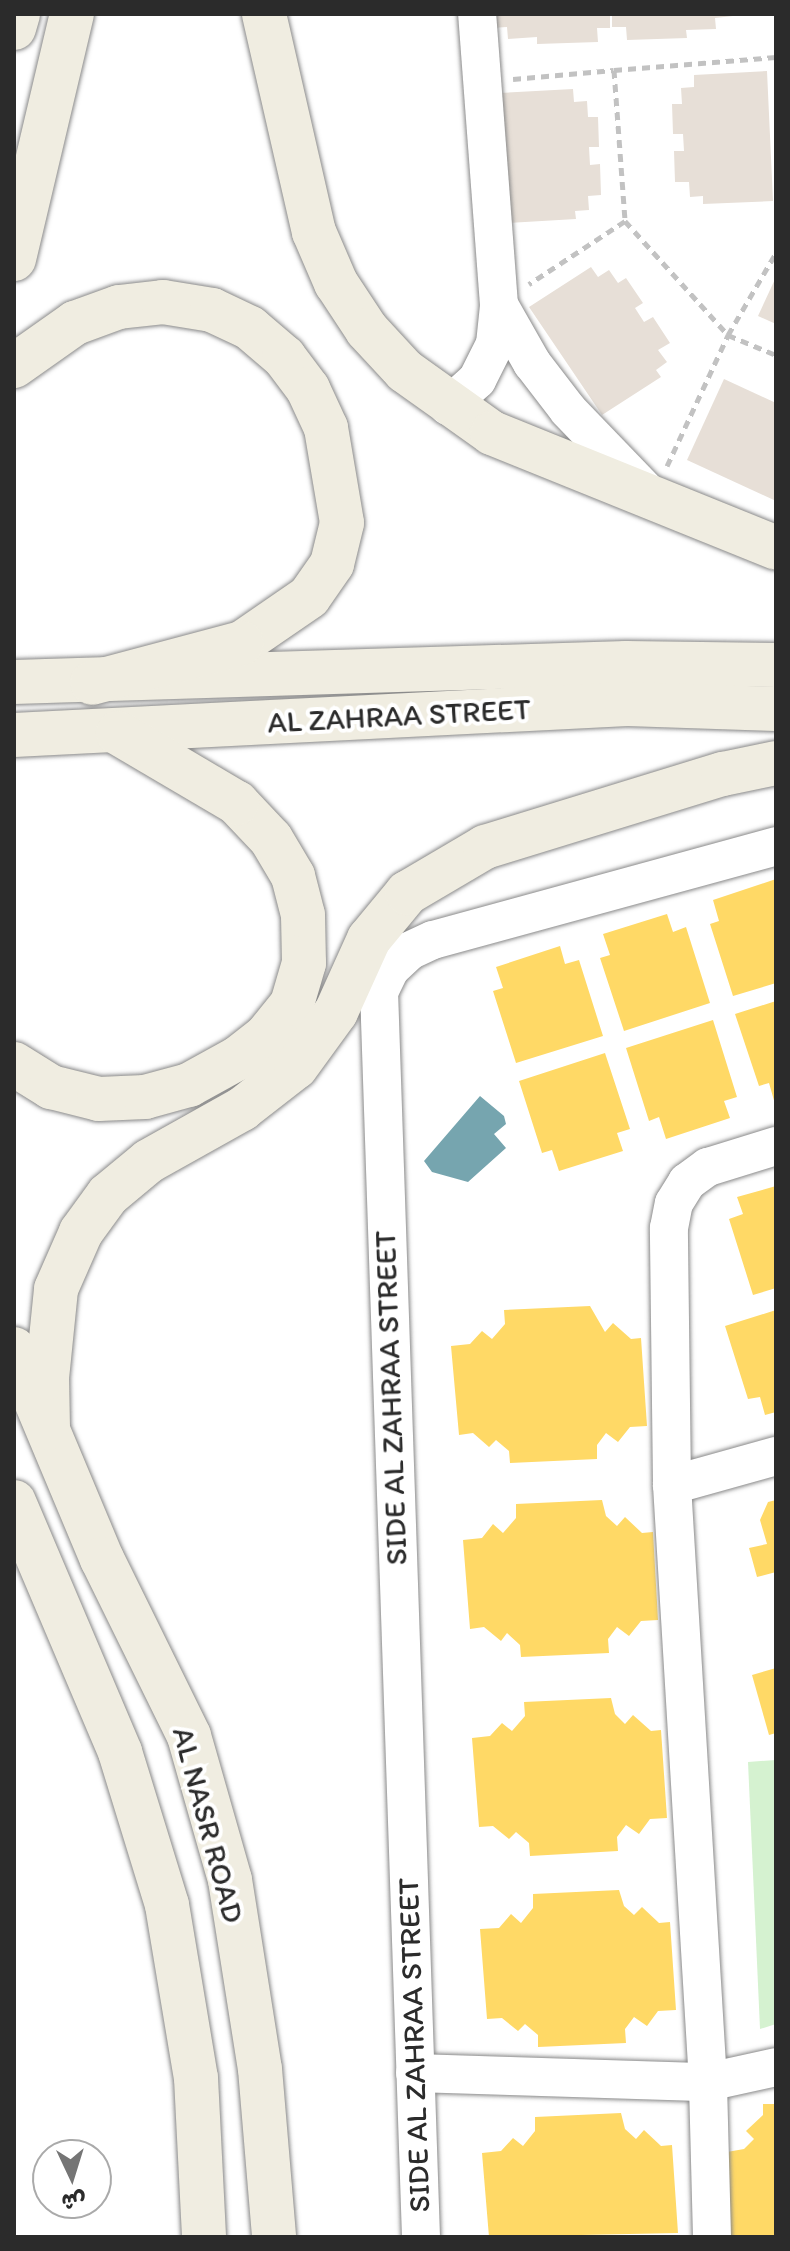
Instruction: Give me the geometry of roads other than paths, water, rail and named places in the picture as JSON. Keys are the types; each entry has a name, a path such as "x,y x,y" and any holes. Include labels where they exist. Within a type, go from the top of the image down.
{"main road":[{"path":"14,28 18,14"},
{"path":"14,259 72,14"},
{"path":"264,14 306,205 336,283 367,330 405,371 448,406 492,433 655,486 776,548"},
{"path":"14,366 75,323 119,307 163,302 212,310 250,328 284,357 308,389 326,428 342,523 332,564 309,597 277,624 242,643 92,683"},
{"name":"AL ZAHRAA STREET","path":"22,682 92,683 626,663 776,665"},
{"name":"AL ZAHRAA STREET","path":"18,735 118,733 627,704 776,709"},
{"path":"14,1064 51,1087 99,1099 145,1097 189,1085 238,1058 266,1036 292,1004 304,963 303,915 293,876 271,839 237,803 118,733"},
{"path":"48,1428 47,1378 56,1289 81,1232 108,1195 149,1161 242,1109 296,1067 336,1012 369,939 407,893 485,847 723,774 776,763"},
{"name":"AL NASR ROAD","path":"14,1349 102,1559 189,1736 230,1880 260,2069 274,2237"},
{"name":"AL NASR ROAD","path":"14,1502 120,1752 167,1905 196,2078 204,2237"}],"street":[{"path":"448,406 483,368 495,344 499,305 477,14"},
{"path":"499,305 532,363 568,410 655,486"},
{"name":"SIDE AL ZAHRAA STREET","path":"421,2237 379,992 390,969 409,951 433,940 776,846"},
{"path":"712,2237 708,2082 672,1485 669,1228 674,1203 687,1182 708,1167 776,1146"},
{"path":"672,1485 776,1456"},
{"path":"415,2073 708,2082 776,2067"}]}
